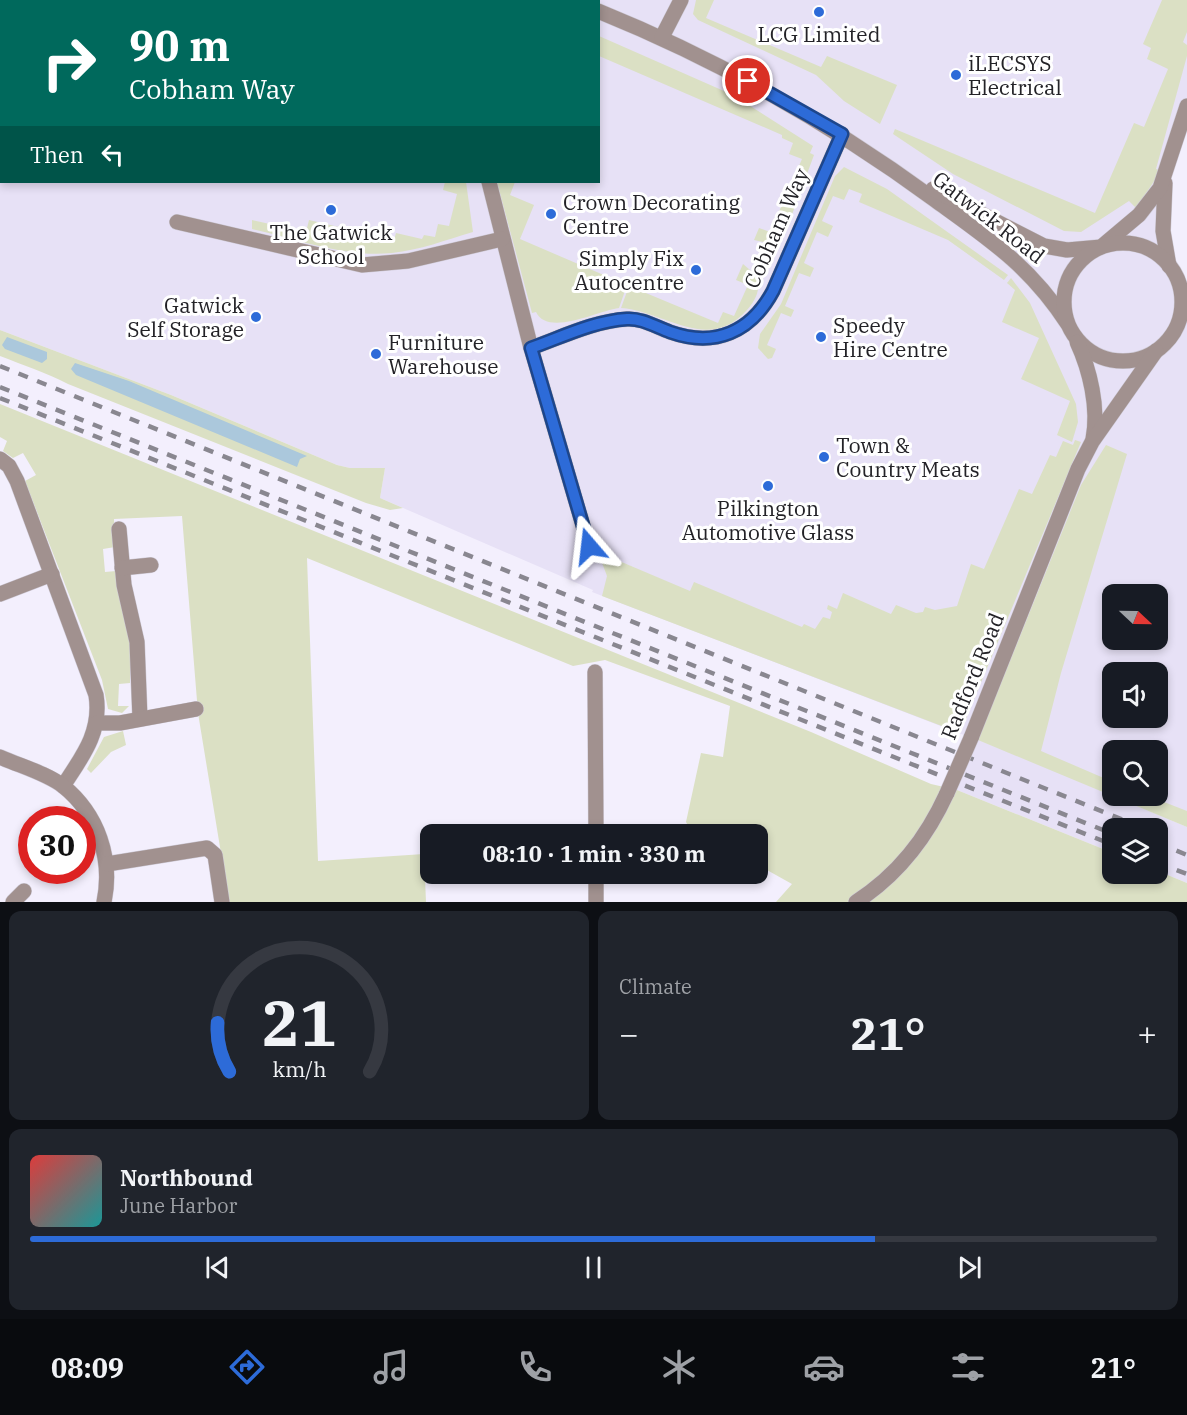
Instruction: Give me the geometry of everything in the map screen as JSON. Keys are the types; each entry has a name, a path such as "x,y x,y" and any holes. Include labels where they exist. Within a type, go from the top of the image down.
{"street":[{"path":"662,37 681,0"},
{"name":"Gatwick Road","path":"600,12 711,59 842,134 1019,263 1044,288 1071,330"},
{"path":"1158,349 1173,334 1180,315 1181,297 1163,231 1166,177 1187,106"},
{"name":"Cobham Way","path":"531,348 602,323 627,319 640,320 679,335 701,339 724,336 745,326 758,314 773,291 842,134"},
{"name":"Gatwick Road","path":"902,176 1044,246 1067,250 1101,247"},
{"path":"1166,177 1145,209 1123,231 1080,261 1068,279 1063,305 1071,330 1090,352 1110,360 1131,361 1187,337"},
{"path":"489,183 531,348 591,553"},
{"path":"177,222 362,265 408,261 502,239"},
{"path":"1101,247 1118,243 1137,245 1153,252 1173,272 1187,292"},
{"name":"Radford Road","path":"1071,330 1090,383 1094,418 1092,442"},
{"name":"Radford Road","path":"856,902 878,887 905,862 924,837 947,793 971,738 1072,483 1092,442 1158,349"},
{"path":"0,459 14,473 97,703 97,723 86,752 63,786"},
{"path":"118,529 122,568 137,642 140,718"},
{"path":"122,568 151,565"},
{"path":"0,594 52,574"},
{"path":"595,672 596,824"},
{"path":"97,723 108,724 196,709"},
{"path":"0,758 63,786 94,824 107,864 104,902"},
{"path":"107,864 207,848 214,855 222,902"},
{"path":"596,884 596,902"}],"shaded area":[{"path":"600,0 1187,0 1187,106 1170,163 1169,266 1187,292 1187,818 1153,806 1168,806 1168,740 1102,740 1102,788 1076,780 1102,791 1102,806 1137,806 1166,818 1102,818 1102,849 957,790 977,740 592,592 593,590 380,498 385,468 350,468 337,465 171,395 0,330 0,183 600,183"},
{"path":"1168,819 1187,827 1187,883 1168,875"}],"green space":[{"path":"696,0 714,0 706,18 821,67 827,56 897,85 880,124 844,101 816,75 698,20 693,14"},
{"path":"1162,0 1187,0 1187,32 1183,42 1187,45 1187,56 1156,169 1161,171 1136,208 1129,201 1081,232 1064,231 953,174 893,134 895,129 1095,213 1134,123 1144,127 1168,69 1147,59 1151,48 1143,44"},
{"path":"600,36 733,95 813,146 810,153 814,155 787,228 779,237 767,243 754,240 759,228 770,232 802,159 789,154 793,143 782,138 782,135 600,56"},
{"path":"844,167 887,189 1008,275 1004,280 948,240 859,202 862,194 849,189 844,200 833,196 822,221 833,226 828,237 817,232 804,263 814,268 810,277 799,273 785,306 794,310 791,317 781,313 767,345 776,349 772,358 768,359 758,348 760,334 781,304 835,176"},
{"path":"445,183 466,183 473,232 402,252 357,253 322,247 252,229 252,220 306,232 309,220 394,240 396,233 422,239 424,235 435,237 438,224 449,226 457,194 443,190"},
{"path":"497,183 515,183 510,195 534,205 520,239 627,285 619,308 562,323 542,319 536,312 532,313"},
{"path":"743,264 757,276 757,294 747,310 732,323 717,329 686,327 621,308 629,286 718,323 723,312 734,316 748,285 736,280"},
{"path":"1011,278 1030,303 1076,404 1078,422 1072,442 1057,435 1070,401 1021,379 1039,338 1002,322 1015,290 1007,283"},
{"path":"0,330 171,395 337,465 350,468 385,468 380,498 403,508 390,510 366,503 0,356"},
{"path":"0,404 811,732 931,784 957,790 1102,849 1102,884 1168,884 1168,875 1187,883 1187,902 776,902 792,884 768,871 768,824 687,824 686,822 701,753 723,757 730,706 605,660 573,666 307,558 318,861 420,854 420,884 425,884 426,902 229,902 198,713 182,516 114,519 115,547 103,549 105,572 116,571 130,637 130,683 119,684 118,706 129,706 122,713 108,709 102,680 25,481 36,475 23,453 13,458 3,451 7,441 0,437"},
{"path":"1075,440 1081,442 960,733 602,596 607,576 598,552 690,591 694,582 802,627 804,624 815,629 823,617 830,619 832,612 827,609 828,605 837,609 843,593 891,614 896,605 916,613 923,612 925,607 935,610 957,606 971,564 984,569 1019,489 1032,494 1050,455 1056,457 1063,441 1073,445"},
{"path":"1106,445 1127,454 1061,673 1041,751 1102,777 1102,792 978,740 1081,485"},
{"path":"123,731 126,745 111,752 91,773 87,769 104,737"},
{"path":"1168,804 1187,811 1187,827 1137,806 1168,806"}],"water":[{"path":"7,337 47,352 47,359 42,363 5,349 2,345"},
{"path":"75,363 129,381 307,456 300,459 297,467 76,375 71,369"}],"railway":[{"path":"0,366 1118,818"},
{"path":"0,387 1102,830"},
{"path":"0,398 1102,841"},
{"path":"1168,847 1187,855"},
{"path":"1168,867 1187,874"}],"place":[{"name":"LCG Limited","path":"819,12"},
{"name":"iLECSYS Electrical","path":"956,75"},
{"name":"The Gatwick School","path":"331,210"},
{"name":"Crown Decorating Centre","path":"551,214"},
{"name":"Simply Fix Autocentre","path":"696,270"},
{"name":"Gatwick Self Storage","path":"256,317"},
{"name":"Speedy Hire Centre","path":"821,337"},
{"name":"Furniture Warehouse","path":"376,354"},
{"name":"Town & Country Meats","path":"824,457"},
{"name":"Pilkington Automotive Glass","path":"768,486"}],"route":[{"path":"589,546 531,348 602,323 627,319 645,322 686,337 713,339 737,331 758,314 773,291 842,134 748,81"}]}
